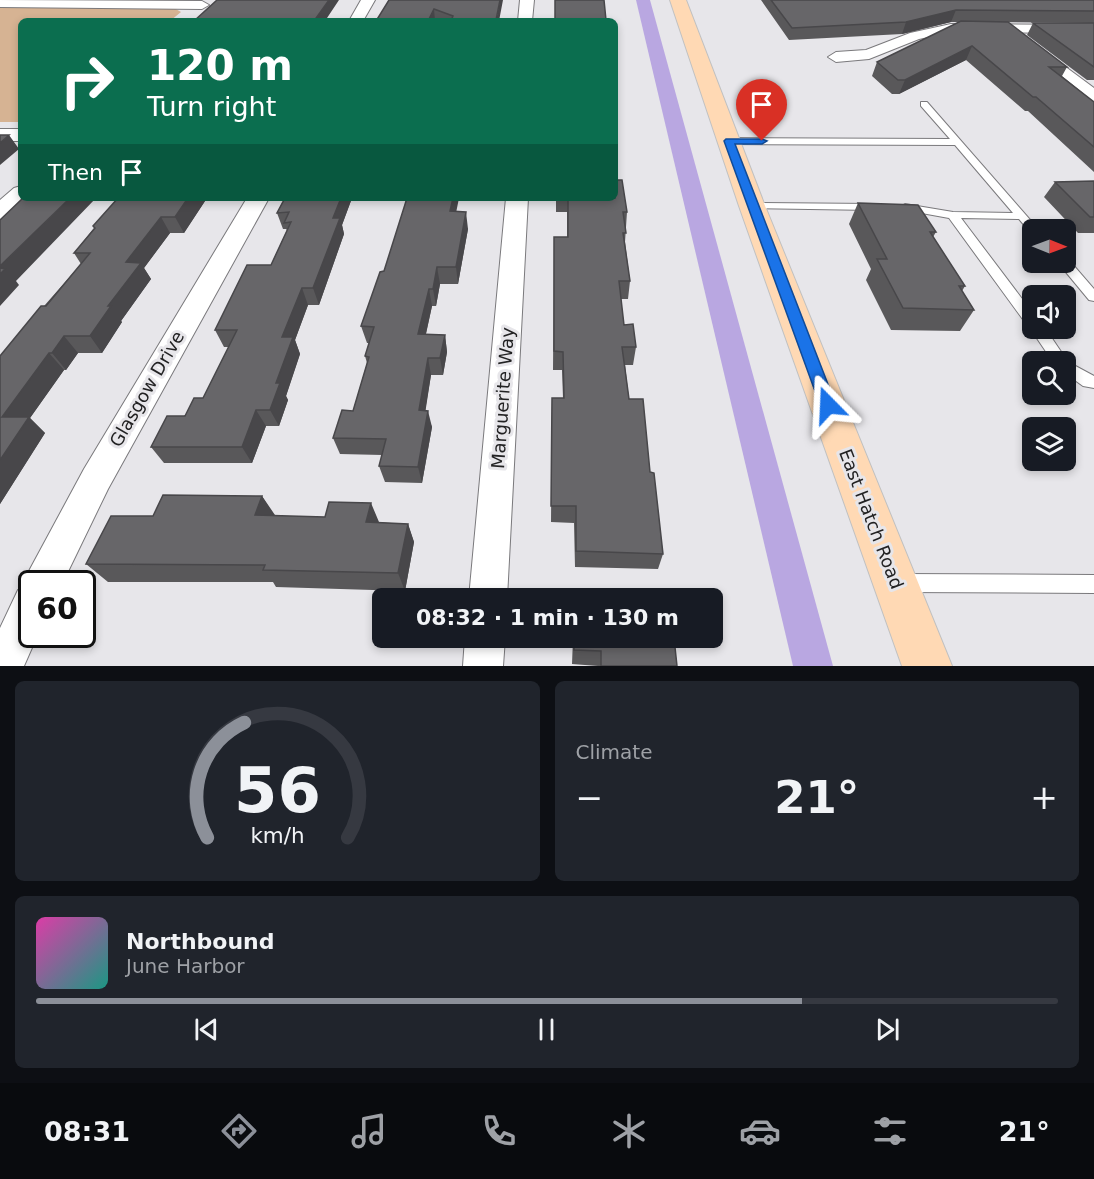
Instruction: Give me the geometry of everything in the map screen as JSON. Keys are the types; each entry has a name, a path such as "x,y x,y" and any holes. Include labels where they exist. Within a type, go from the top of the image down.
{"main road":[{"name":"East Hatch Road","path":"678,0 752,206 927,666"}],"street":[{"path":"358,18 368,0"},
{"path":"525,18 527,0"},
{"path":"0,3 205,3"},
{"path":"188,18 205,3"},
{"path":"836,57 869,54 932,31 968,28 1094,29"},
{"path":"1005,28 1094,96"},
{"path":"0,135 18,135"},
{"path":"0,212 18,195"},
{"name":"Glasgow Drive","path":"49,570 96,479 256,201"},
{"name":"Marguerite Way","path":"489,588 517,201"},
{"path":"3,666 18,634"},
{"path":"483,666 484,648"}],"lane":[{"path":"924,104 1025,219"},
{"path":"729,141 958,142"},
{"path":"752,206 890,207 953,214 1022,216"},
{"path":"953,214 1022,308"},
{"path":"1073,273 1094,297"},
{"path":"1076,373 1094,382"},
{"path":"895,583 1094,584"}],"shaded area":[{"path":"0,7 174,8 181,12 174,18 18,18 18,122 0,122"}],"building":[{"path":"217,0 329,0 316,18 197,18"},
{"path":"389,0 500,0 496,18 452,18 453,16 434,9 430,18 378,18"},
{"path":"555,0 604,0 606,18 555,18"},
{"path":"771,0 1094,0 1094,11 956,10 906,22 792,28"},
{"path":"961,21 1008,22 1067,67 1049,67 1094,102 1094,147 972,46 905,80 898,80 877,62"},
{"path":"1033,23 1094,23 1094,67"},
{"path":"0,135 9,135 0,143"},
{"path":"618,180 622,180 627,212 623,212 626,233 623,233 630,281 619,281 624,325 633,324 636,347 622,347 629,399 643,399 650,472 654,473 663,554 576,551 576,506 551,506 552,398 564,398 563,352 554,351 554,237 568,237 568,201 618,201"},
{"path":"1094,181 1094,217 1090,217 1055,182"},
{"path":"20,201 67,201 0,266 0,220"},
{"path":"115,201 186,201 175,217 161,217 126,262 141,263 108,306 111,306 90,336 64,336 2,417 29,417 0,460 0,356 41,306 46,306 90,253 74,253 95,228 93,226"},
{"path":"283,201 340,201 333,218 340,218 313,288 302,288 282,337 293,337 276,383 280,383 270,410 256,410 242,447 151,447 167,416 185,416 194,398 203,398 237,330 215,330 247,265 271,265 291,222 284,223 289,212 277,213"},
{"path":"406,201 452,201 450,211 466,212 456,267 437,267 433,289 429,289 418,334 445,335 440,358 428,358 419,410 428,411 418,467 379,466 386,439 333,438 342,410 353,411 369,357 365,356 374,327 361,326 380,272 384,271"},
{"path":"858,203 918,205 936,232 930,232 965,286 959,286 974,310 903,308 877,259 887,259"},
{"path":"163,495 262,496 255,515 325,517 329,502 371,503 366,522 408,524 398,573 263,570 265,565 86,564 111,516 153,516"},
{"path":"574,648 675,648 677,666 601,666 601,651 574,650"}],"waterway":[{"path":"643,0 813,666"}],"route":[{"path":"762,141 729,141 828,405"}]}
